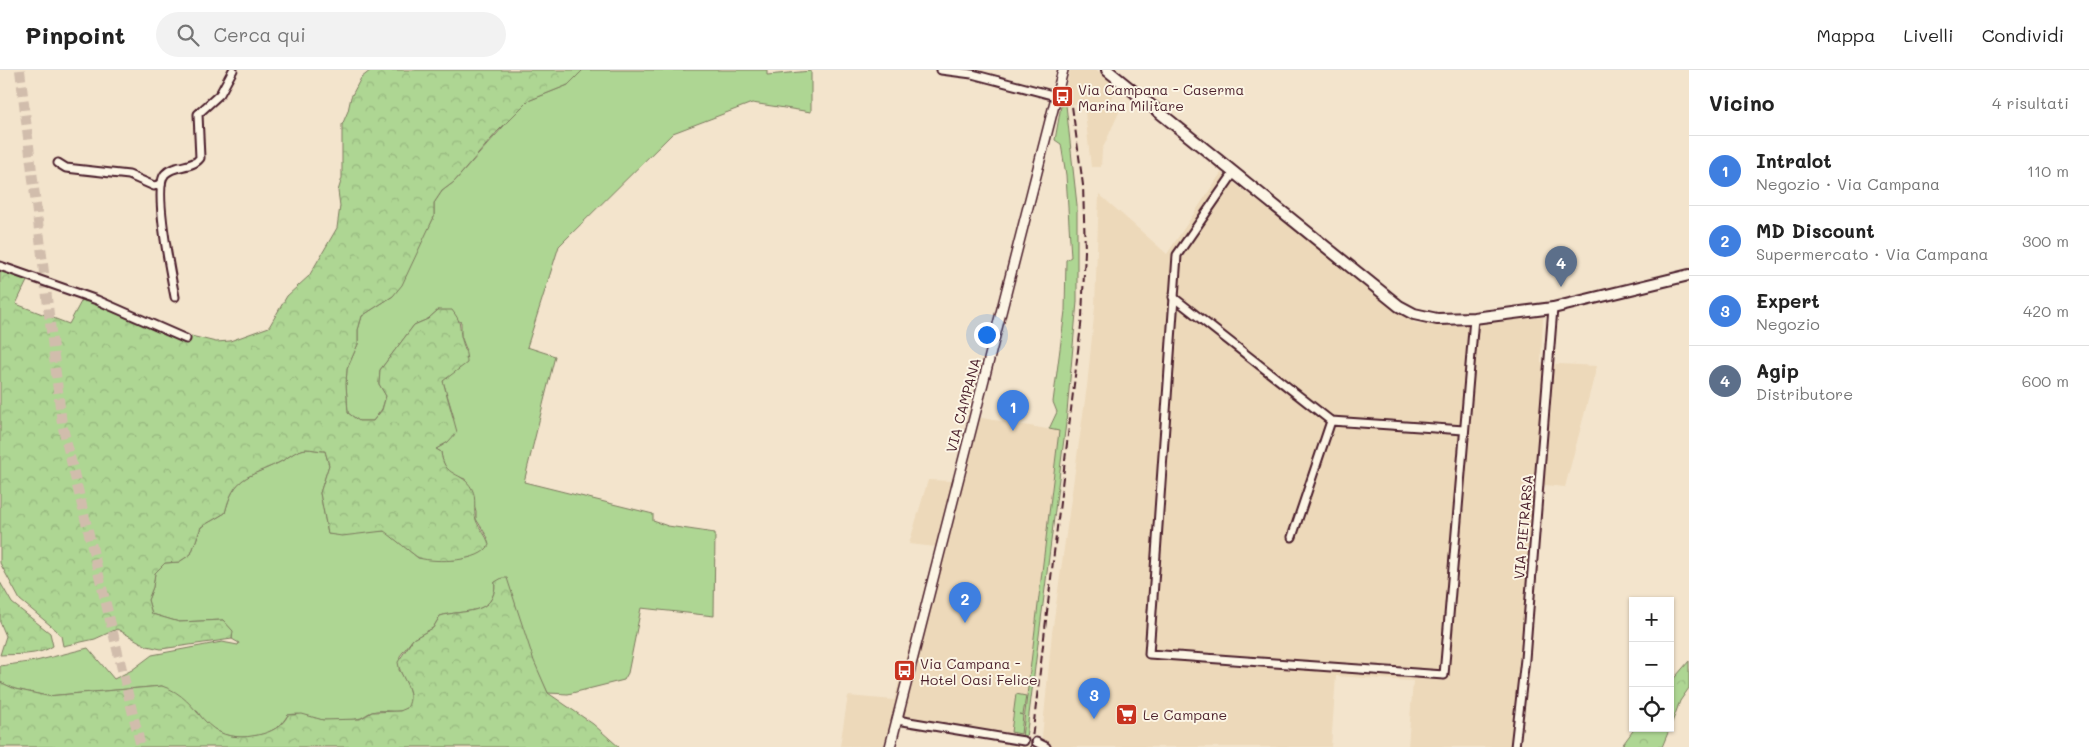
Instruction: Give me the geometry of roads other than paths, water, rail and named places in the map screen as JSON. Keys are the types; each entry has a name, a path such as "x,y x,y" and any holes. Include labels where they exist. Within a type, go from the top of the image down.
{"main road":[{"path":"1107,70 1233,174 1399,306 1414,314 1437,319 1474,318 1553,308 1689,275"}],"street":[{"path":"175,297 163,222 161,184 164,175 171,170 197,162 200,158 198,114 220,94 233,70"},
{"path":"942,70 972,74 1056,96"},
{"name":"VIA CAMPANA","path":"890,747 1063,70"},
{"path":"58,163 66,168 129,175 154,186 161,184"},
{"path":"1233,174 1177,255 1149,654 1444,675 1474,318"},
{"path":"0,266 97,300 186,339"},
{"path":"1173,297 1331,421 1464,430"},
{"name":"VIA PIETRARSA","path":"1515,747 1525,658 1553,308"},
{"path":"1292,537 1331,421"},
{"path":"897,720 1024,741"},
{"path":"1036,742 1046,747"}],"tunnel":[{"path":"20,70 62,424 141,747"}],"railway":[{"path":"1031,747 1082,317 1085,251 1083,185 1072,106"}],"place":[{"name":"Via Campana - Caserma Marina Militare","path":"1062,97"},
{"name":"Agip","path":"1561,287"},
{"name":"Intralot","path":"1013,431"},
{"name":"MD Discount","path":"965,623"},
{"name":"Via Campana - Hotel Oasi Felice","path":"904,671"},
{"name":"Le Campane","path":"1127,714"},
{"name":"Expert","path":"1094,719"}]}
